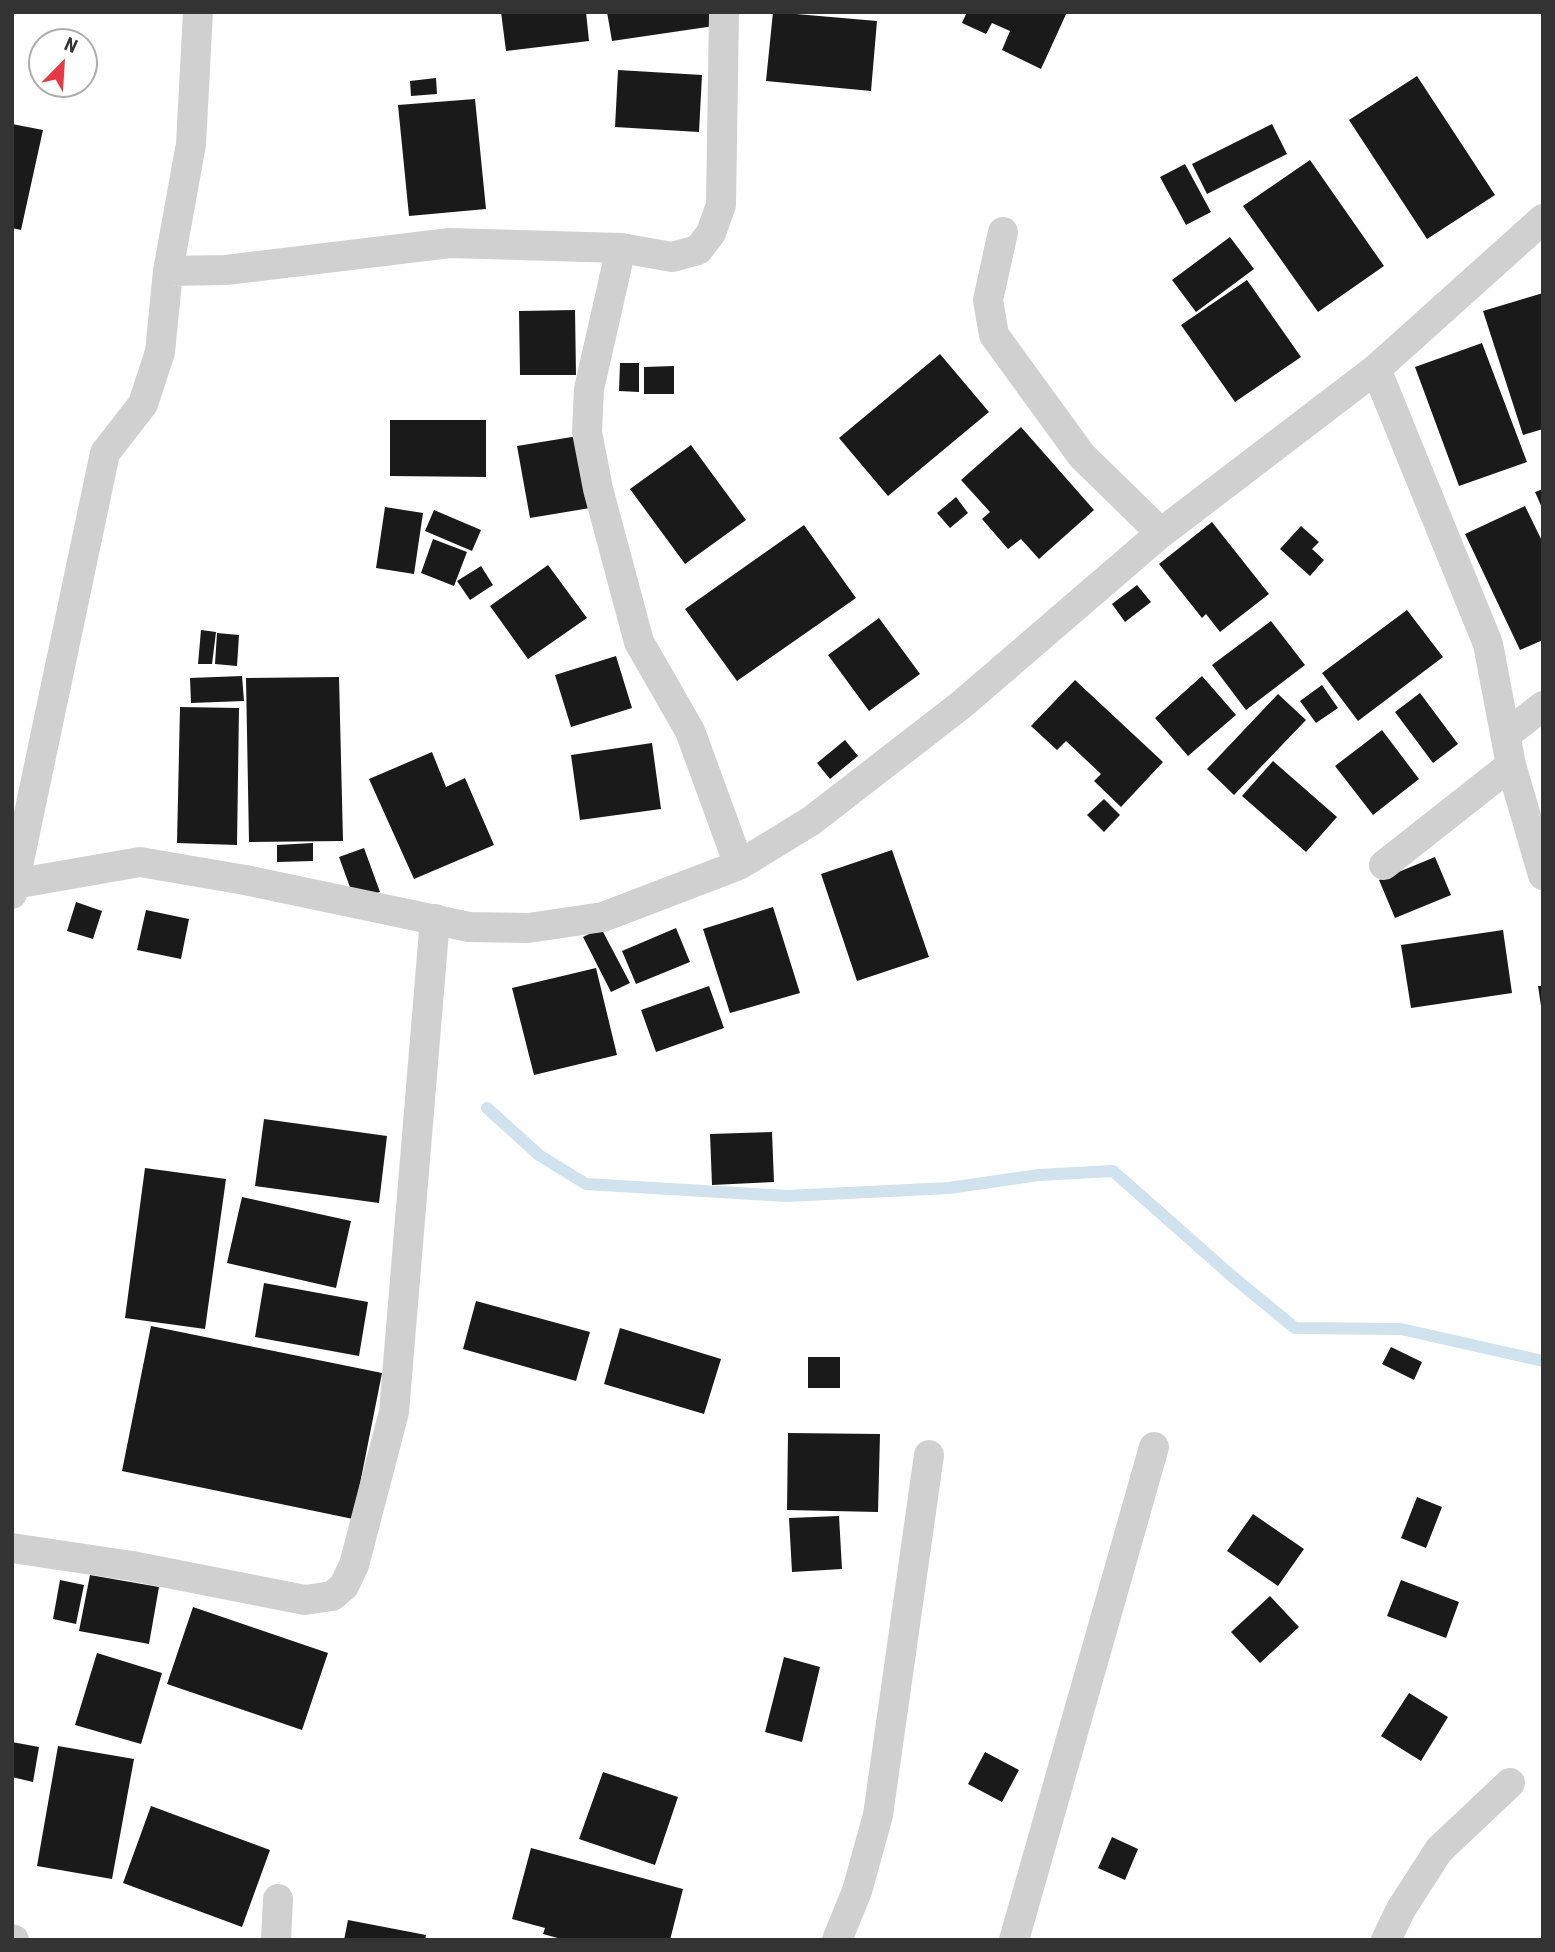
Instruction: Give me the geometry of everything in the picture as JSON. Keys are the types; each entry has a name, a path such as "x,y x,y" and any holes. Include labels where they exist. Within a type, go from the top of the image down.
{"street":[{"path":"198,12 191,144 168,271 160,352 143,404 105,453 13,886 140,862 245,880 469,926 528,928 603,917 739,865 811,821 950,713 1161,533 1377,369 1543,219"},
{"path":"168,271 226,270 450,243 621,248 671,257 698,250 711,233 721,205 724,12"},
{"path":"1003,232 988,300 994,335 1082,456 1161,533"},
{"path":"621,248 589,389 587,432 598,489 639,642 690,731 739,865"},
{"path":"1377,369 1488,644 1511,765 1543,875"},
{"path":"1507,734 1543,706"},
{"path":"1384,865 1511,765"},
{"path":"12,1548 132,1566 305,1600 332,1596 344,1586 354,1565 394,1412 435,919"},
{"path":"1014,1940 1154,1447"},
{"path":"837,1940 857,1891 878,1815 929,1455"},
{"path":"1386,1940 1401,1909 1439,1850 1510,1783"},
{"path":"276,1940 278,1899"}],"building":[{"path":"501,12 586,12 589,41 506,51"},
{"path":"607,12 712,12 714,26 612,41"},
{"path":"773,12 877,21 871,91 766,81"},
{"path":"967,12 1067,12 1041,69 1002,50 1010,31 992,23 986,34 962,23"},
{"path":"618,70 702,75 699,132 615,127"},
{"path":"1417,76 1495,195 1427,239 1349,120"},
{"path":"436,78 437,94 411,96 410,81"},
{"path":"475,99 486,209 409,216 398,105"},
{"path":"12,124 43,130 21,230 12,228"},
{"path":"1272,124 1287,154 1207,194 1192,164"},
{"path":"1310,160 1384,266 1318,312 1243,206"},
{"path":"1185,164 1211,212 1186,225 1160,177"},
{"path":"1230,237 1254,269 1196,312 1172,280"},
{"path":"1247,280 1301,357 1235,402 1181,325"},
{"path":"1543,293 1543,429 1523,435 1483,311"},
{"path":"575,310 576,375 520,375 519,311"},
{"path":"1482,343 1527,462 1459,486 1415,367"},
{"path":"940,354 989,412 888,496 839,438"},
{"path":"620,363 639,363 639,392 619,391"},
{"path":"674,366 674,394 644,394 644,367"},
{"path":"390,420 486,420 486,477 390,476"},
{"path":"1021,427 1094,510 1039,559 1021,539 1008,549 982,519 990,512 961,480"},
{"path":"578,436 590,508 530,518 517,446"},
{"path":"691,445 746,520 685,564 630,489"},
{"path":"1543,489 1543,510 1535,492"},
{"path":"956,497 968,513 950,528 937,513"},
{"path":"1525,506 1543,543 1543,640 1520,650 1465,534"},
{"path":"385,507 423,513 414,574 376,568"},
{"path":"434,510 481,530 472,551 425,531"},
{"path":"1212,522 1269,594 1220,632 1206,614 1202,618 1159,564"},
{"path":"804,525 856,598 737,681 685,609"},
{"path":"1301,526 1319,542 1312,549 1324,560 1310,576 1280,549"},
{"path":"433,539 467,552 454,586 421,573"},
{"path":"548,565 587,618 528,659 490,606"},
{"path":"481,566 493,585 470,600 457,581"},
{"path":"1137,585 1151,602 1125,622 1112,604"},
{"path":"1407,610 1443,657 1358,721 1322,673"},
{"path":"879,618 920,674 869,711 828,655"},
{"path":"1271,621 1305,665 1246,710 1212,665"},
{"path":"201,630 216,632 212,664 198,664"},
{"path":"217,633 239,635 237,666 215,664"},
{"path":"616,656 632,708 571,727 555,675"},
{"path":"242,676 244,701 191,703 190,678"},
{"path":"1202,676 1236,715 1188,756 1155,718"},
{"path":"339,677 343,841 249,842 246,678"},
{"path":"1075,680 1163,762 1121,807 1094,781 1101,774 1066,741 1057,750 1031,726"},
{"path":"1322,685 1338,708 1316,723 1300,701"},
{"path":"1420,693 1458,744 1433,763 1395,712"},
{"path":"1278,694 1306,720 1234,795 1207,769"},
{"path":"180,707 239,708 237,845 177,843"},
{"path":"1382,730 1419,779 1373,815 1335,766"},
{"path":"845,740 858,756 830,779 817,763"},
{"path":"652,743 661,809 580,820 571,755"},
{"path":"432,752 446,787 465,778 494,845 414,879 369,779"},
{"path":"1273,761 1337,817 1306,852 1242,796"},
{"path":"1104,799 1120,815 1104,832 1087,815"},
{"path":"313,843 313,861 277,862 277,845"},
{"path":"364,848 380,892 355,901 339,857"},
{"path":"892,850 929,957 857,981 821,874"},
{"path":"1435,857 1451,895 1395,918 1379,880"},
{"path":"76,902 102,911 93,939 67,931"},
{"path":"773,907 800,993 730,1013 703,929"},
{"path":"146,910 189,919 181,959 137,950"},
{"path":"601,928 630,983 611,992 583,937"},
{"path":"676,928 690,962 636,984 622,951"},
{"path":"1503,930 1512,993 1411,1008 1401,945"},
{"path":"596,968 617,1055 534,1075 512,988"},
{"path":"709,986 724,1028 656,1052 641,1010"},
{"path":"1538,986 1543,986 1543,1006 1541,1006"},
{"path":"264,1119 387,1136 379,1203 255,1186"},
{"path":"772,1132 774,1182 712,1185 710,1134"},
{"path":"145,1168 226,1179 205,1329 125,1318"},
{"path":"242,1197 351,1221 336,1288 227,1263"},
{"path":"264,1283 368,1302 359,1356 255,1337"},
{"path":"476,1301 590,1332 576,1381 463,1349"},
{"path":"151,1326 382,1373 353,1519 122,1471"},
{"path":"620,1328 721,1359 704,1414 604,1384"},
{"path":"1391,1347 1422,1362 1414,1380 1382,1364"},
{"path":"808,1357 840,1357 840,1388 808,1388"},
{"path":"788,1433 880,1434 878,1512 787,1510"},
{"path":"1417,1497 1442,1507 1426,1548 1401,1538"},
{"path":"1253,1514 1304,1549 1278,1586 1227,1551"},
{"path":"839,1516 842,1569 792,1572 789,1518"},
{"path":"90,1575 159,1587 149,1644 79,1631"},
{"path":"60,1580 84,1585 76,1624 53,1619"},
{"path":"1401,1580 1459,1602 1446,1638 1387,1616"},
{"path":"1270,1596 1299,1627 1260,1663 1231,1632"},
{"path":"193,1607 328,1653 302,1730 167,1684"},
{"path":"97,1653 162,1673 141,1744 75,1725"},
{"path":"784,1657 820,1667 802,1742 765,1732"},
{"path":"1409,1693 1448,1717 1421,1761 1381,1736"},
{"path":"12,1742 39,1747 33,1782 12,1777"},
{"path":"58,1746 134,1759 112,1879 37,1866"},
{"path":"985,1752 1019,1770 1002,1802 968,1784"},
{"path":"603,1772 678,1797 655,1865 579,1839"},
{"path":"151,1806 270,1850 242,1927 123,1883"},
{"path":"1112,1837 1138,1849 1125,1880 1098,1868"},
{"path":"531,1848 683,1889 670,1940 565,1940 543,1934 545,1928 512,1919"},
{"path":"348,1920 426,1935 425,1940 344,1940"}],"waterway":[{"path":"487,1108 539,1155 586,1184 787,1196 949,1188 1039,1175 1113,1171 1295,1328 1401,1329 1543,1361"}]}
